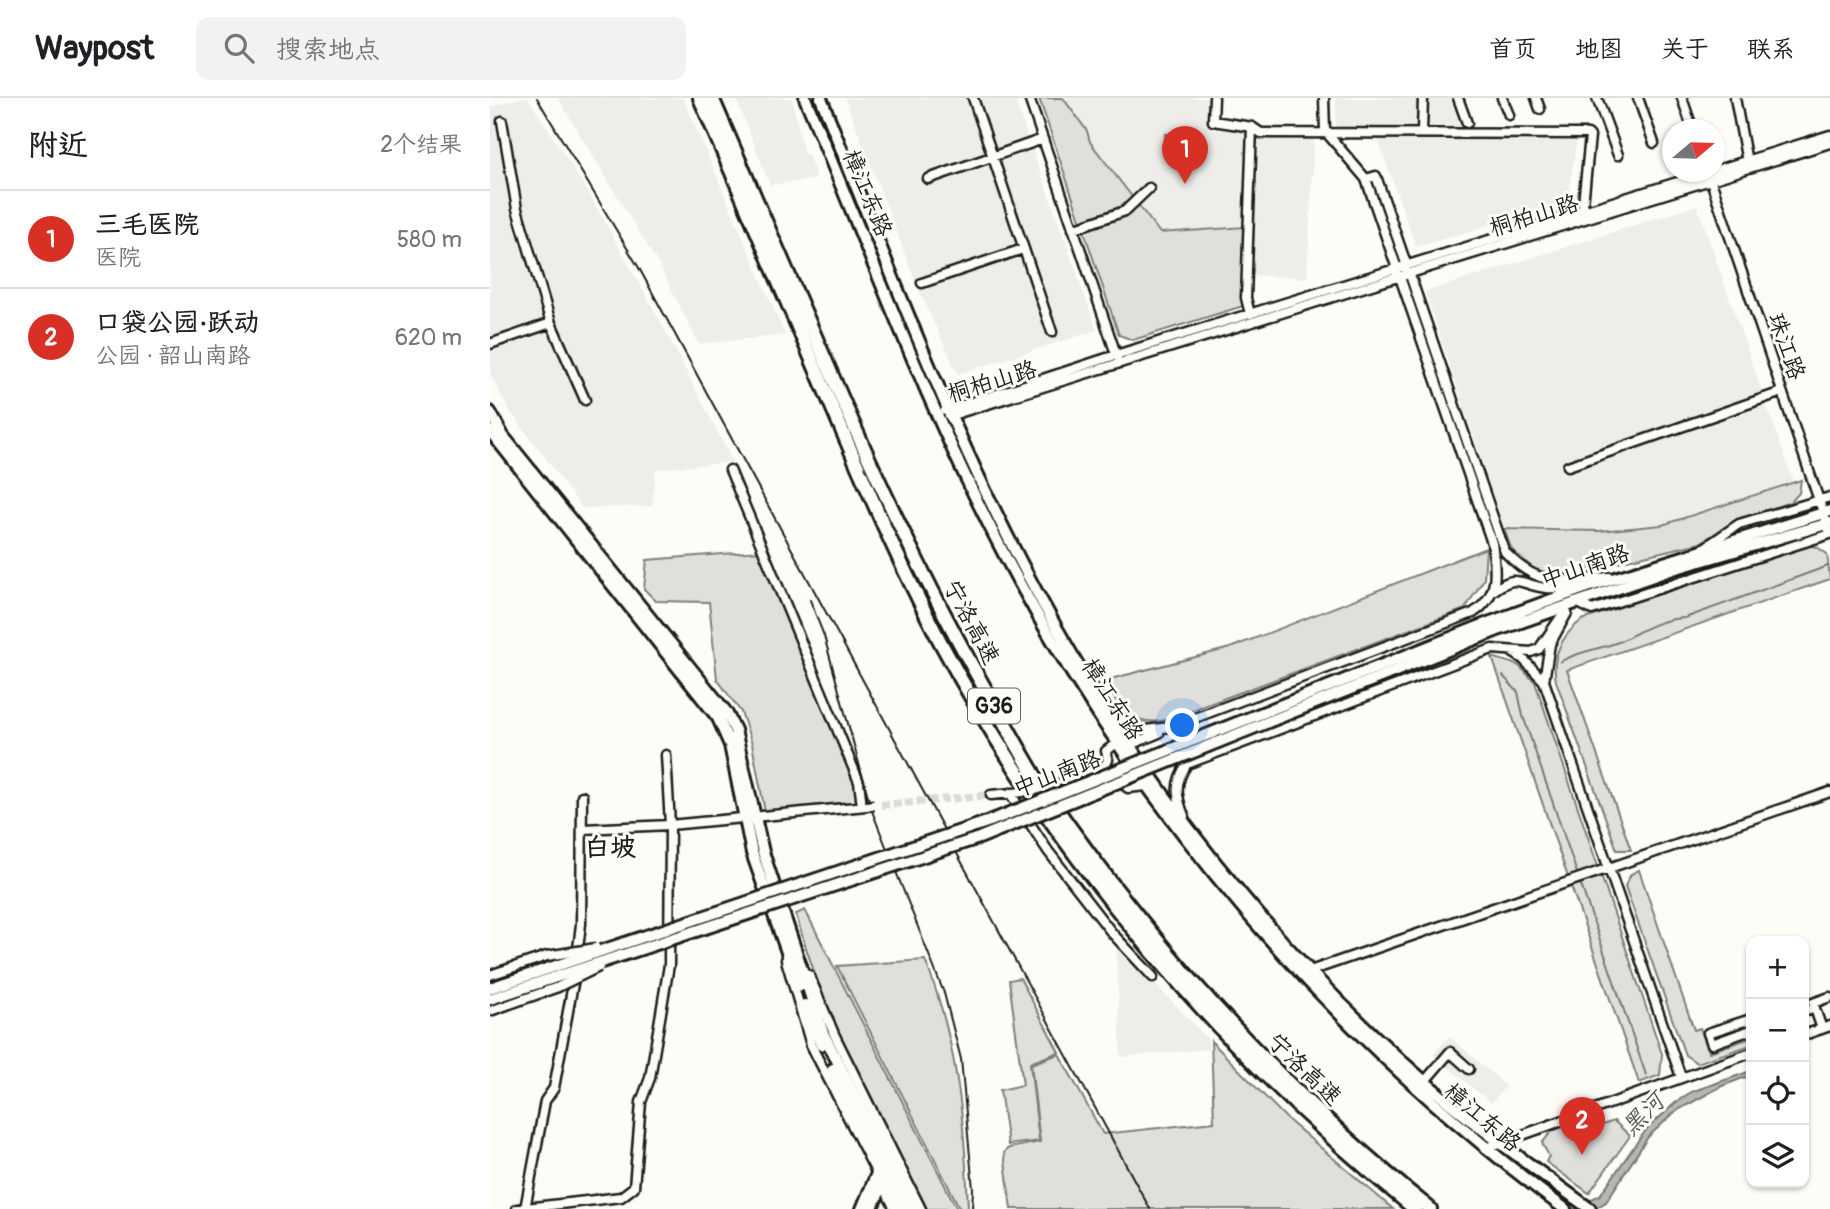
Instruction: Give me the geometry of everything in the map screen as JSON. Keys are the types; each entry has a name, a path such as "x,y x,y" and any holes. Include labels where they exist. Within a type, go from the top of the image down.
{"highway":[{"name":"宁洛高速","path":"700,98 878,515 943,647 1031,791 1119,911 1183,988 1269,1078 1377,1178 1415,1209"},
{"name":"宁洛高速","path":"712,98 906,542 972,668 1046,793 1132,911 1189,979 1270,1066 1378,1167 1430,1209"}],"main road":[{"name":"樟江东路","path":"806,98 939,416 1027,597 1070,672 1146,786 1232,898 1304,979 1449,1118 1561,1206"},
{"name":"樟江东路","path":"823,98 830,122 951,412 1019,557 1074,660 1130,745 1188,826 1259,914 1310,971 1425,1080 1499,1143 1590,1209"},
{"path":"490,412 494,439 719,718 730,745 785,932 823,1033 904,1209"},
{"name":"中山南路","path":"1493,627 1573,603 1672,565 1699,551 1828,523"},
{"name":"中山南路","path":"490,999 990,821 1493,627 1587,587 1623,575 1672,565 1828,523"},
{"name":"中山南路","path":"490,988 554,978"},
{"path":"862,1209 885,1171"},
{"path":"871,1209 885,1171"},
{"path":"885,1171 913,1209"}],"street":[{"path":"972,98 1052,332"},
{"path":"1029,98 1117,358"},
{"path":"1214,98 1213,121 1252,127 1261,133 1325,131 1588,134 1582,214"},
{"path":"1324,98 1325,131 1366,179 1376,176 1492,543 1496,582 1492,592"},
{"path":"1422,132 1423,98"},
{"path":"1458,98 1467,123"},
{"path":"1502,98 1509,116"},
{"path":"1536,98 1540,109"},
{"path":"1597,98 1618,155"},
{"path":"1638,98 1654,144"},
{"path":"1682,98 1689,119"},
{"path":"1735,98 1747,162"},
{"path":"502,121 517,209 551,323 585,400"},
{"path":"1250,314 1246,298 1252,127"},
{"name":"桐柏山路","path":"1725,170 1830,135"},
{"path":"928,179 1043,139"},
{"name":"桐柏山路","path":"1725,171 1830,143"},
{"name":"桐柏山路","path":"939,416 1250,314 1404,271 1686,182"},
{"name":"桐柏山路","path":"1117,358 1687,182"},
{"name":"珠江路","path":"1711,182 1828,523"},
{"path":"1073,229 1125,211 1149,187"},
{"path":"922,283 1023,249"},
{"path":"1404,271 1505,552 1524,572 1545,580 1623,575"},
{"path":"490,344 551,323"},
{"path":"1567,466 1782,392"},
{"path":"583,829 670,825 871,806 730,470"},
{"path":"1699,551 1740,524 1830,497"},
{"path":"1573,603 1592,610 1828,523"},
{"path":"1130,745 1473,613 1505,582 1516,579 1544,587 1587,587"},
{"path":"1188,826 1177,797 1177,779 1187,764 1480,653 1506,649 1531,652 1539,649 1573,603"},
{"path":"1544,681 1550,645 1573,603"},
{"path":"1506,649 1523,659 1544,681 1681,1077"},
{"path":"1111,715 1145,730 1171,727"},
{"path":"1052,786 1102,769 1108,760 1106,751 1117,743"},
{"path":"582,796 581,924 571,1001 554,1088 545,1101 523,1209 621,1196 634,1187 641,1102 650,1078 669,965 670,825 666,755"},
{"path":"1102,769 1128,788 1146,786"},
{"path":"991,795 1023,792"},
{"path":"1310,971 1830,792"},
{"path":"1010,793 1048,851 1112,933 1153,978"},
{"path":"785,932 787,968 806,1032 885,1171 921,1209"},
{"path":"490,975 548,956 622,950"},
{"path":"490,1011 554,978 622,950"},
{"path":"1809,1033 1826,1028 1810,1004 1830,997"},
{"path":"1746,1021 1708,1033 1712,1044 1746,1032"},
{"path":"1425,1080 1450,1052 1469,1069"},
{"path":"1486,1148 1746,1055"},
{"path":"885,1171 895,1209"}],"shaded area":[{"path":"528,98 584,185 663,326 733,462 656,469 652,506 582,508 508,408 490,373 490,107"},
{"path":"558,98 683,98 785,335 699,344 659,265"},
{"path":"736,98 792,98 804,155 808,154 817,179 770,185"},
{"path":"845,98 1014,98 1097,330 958,374 919,291"},
{"path":"1039,98 1063,98 1087,131 1090,142 1160,233 1245,227 1243,306 1133,340 1119,335"},
{"path":"1064,98 1213,98 1212,130 1248,130 1246,226 1161,233 1090,141 1088,131"},
{"path":"1336,98 1450,98 1462,128 1336,127"},
{"path":"1197,132 1199,153 1166,155 1165,134"},
{"path":"1377,137 1577,138 1567,202 1416,247"},
{"path":"1258,138 1314,139 1307,278 1249,275 1254,143"},
{"path":"1697,205 1793,481 1661,524 1600,530 1504,527 1425,292"},
{"path":"1801,480 1799,493 1791,502 1736,520 1700,543 1554,575 1534,569 1512,550 1504,529 1600,531 1662,525"},
{"path":"1804,545 1817,547 1827,554 1830,579 1567,670 1631,850 1617,850 1556,681 1555,663 1564,639 1582,620"},
{"path":"1486,548 1484,579 1465,609 1166,720 1154,722 1136,718 1121,706 1103,681 1230,648"},
{"path":"760,551 854,780 857,799 853,805 765,812 752,744 741,712 717,679 709,602 656,601 644,589 647,560"},
{"path":"1492,657 1518,665 1535,682 1662,1054 1660,1075 1639,1083"},
{"path":"1639,870 1694,1030 1700,1028 1709,1052 1746,1040 1746,1047 1697,1063 1685,1055 1625,886 1631,874"},
{"path":"805,910 957,1209 927,1209 871,1101 821,991 796,914"},
{"path":"1116,943 1208,1039 1209,1049 1121,1057"},
{"path":"925,960 952,1051 962,1114 968,1209 960,1209 837,966"},
{"path":"1020,978 1059,1052 1030,1063 1039,1141 1008,1145 1000,1090 1023,1085 1009,980"},
{"path":"1449,1036 1506,1086 1491,1103 1433,1055"},
{"path":"1211,1041 1287,1119 1393,1209 1011,1209 1004,1152 1009,1148 1040,1142 1031,1064 1059,1054 1103,1134 1214,1122"},
{"path":"1746,1073 1746,1077 1722,1086 1676,1111 1648,1137 1606,1202 1594,1209 1572,1209 1600,1195 1645,1131 1691,1092"},
{"path":"1599,1115 1603,1125 1614,1121 1630,1136 1589,1193 1546,1162 1549,1156 1542,1143 1552,1131"}],"waterway":[{"path":"1560,662 1618,642 1658,623 1685,618 1828,566"},
{"path":"1503,676 1518,692 1523,716 1578,876"},
{"path":"1580,882 1646,1075"}],"tunnel":[{"path":"881,805 991,795"}],"railway":[{"path":"537,98 639,268 1150,1209"},
{"path":"810,600 824,636 872,811 944,993 961,1059 973,1189 972,1209"}],"place":[{"name":"三毛医院","path":"1185,184"},
{"name":"口袋公园·跃动","path":"1582,1155"}],"district":[{"name":"白坡","path":"610,847"}],"water label":[{"name":"黑河","path":"1643,1114"}]}
